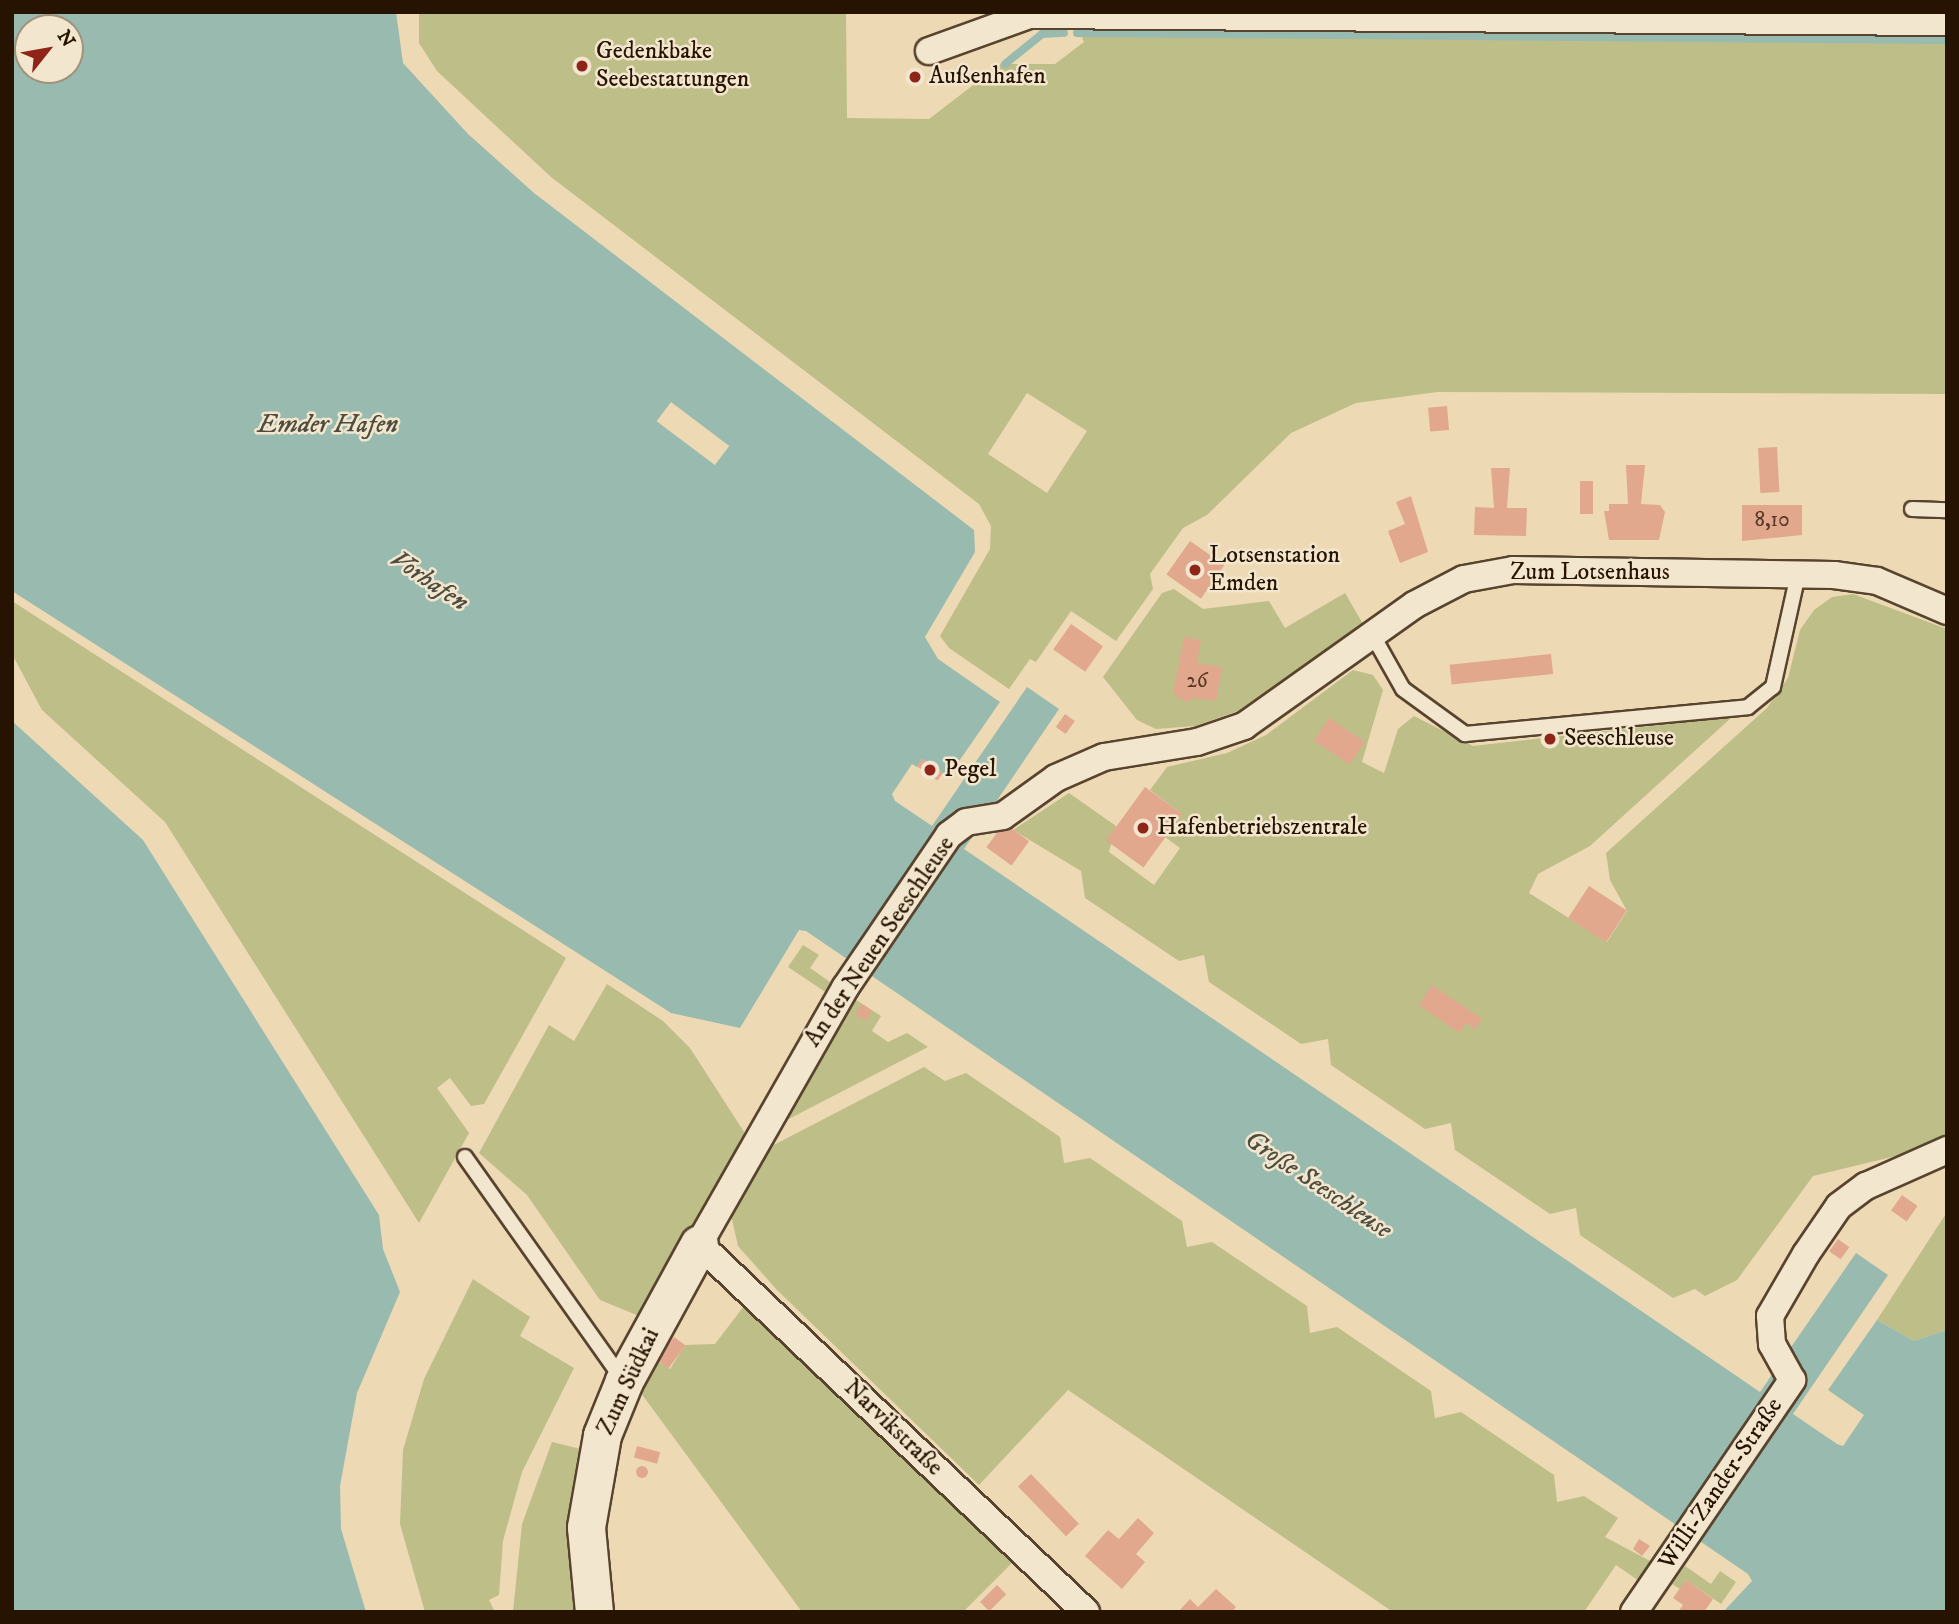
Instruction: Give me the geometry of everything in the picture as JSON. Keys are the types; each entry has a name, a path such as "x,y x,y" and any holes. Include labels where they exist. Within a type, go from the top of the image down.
{"street":[{"path":"929,51 1029,15 1947,22"},
{"name":"Zum Lotsenhaus","path":"1150,748 1197,742 1244,726 1372,634 1464,579 1513,570 1798,574 1877,581 1947,611"},
{"name":"An der Neuen Seeschleuse","path":"699,1244 857,970 949,835 966,822 991,819 1083,765 1150,748"},
{"name":"Willi-Zander-Straße","path":"1634,1612 1792,1380 1772,1344 1770,1315 1806,1254 1839,1206 1866,1186 1947,1150"},
{"name":"Zum Südkai","path":"594,1612 587,1559 589,1495 601,1435 624,1381 699,1244"},
{"name":"Narvikstraße","path":"699,1244 1086,1612"}],"lane":[{"path":"1912,509 1947,510"},
{"path":"1372,634 1403,689 1465,734 1748,707 1773,687 1798,574"},
{"path":"465,1157 624,1381"}],"green space":[{"path":"419,12 846,12 847,118 929,119 1045,30 1064,30 1063,35 1046,35 1010,64 1055,64 1084,42 1079,30 1947,37 1947,394 1437,392 1356,403 1291,433 1207,515 1183,528 1150,574 1153,589 1116,641 1071,611 1036,662 1030,659 1009,689 949,648 940,636 990,549 991,526 979,504 551,177 437,71 419,43","holes":["1027,393 1087,431 1047,493 988,454"]},
{"path":"1174,589 1203,609 1269,601 1285,628 1345,593 1363,624 1238,711 1195,726 1156,729 1137,720 1103,677 1162,593"},
{"path":"1853,594 1947,629 1947,1136 1904,1154 1813,1176 1737,1280 1705,1296 1695,1289 1673,1298 1580,1235 1576,1208 1550,1214 1455,1150 1451,1123 1425,1129 1331,1065 1328,1039 1301,1044 1209,982 1204,955 1179,961 1085,898 1081,871 1013,830 1069,793 1116,826 1109,852 1154,885 1180,848 1165,837 1182,814 1150,790 1167,767 1227,753 1266,735 1353,670 1373,675 1383,690 1362,762 1384,773 1398,729 1414,716 1473,746 1732,717 1590,846 1538,874 1529,893 1607,942 1627,911 1610,880 1606,853 1767,708 1788,678 1800,630 1814,610 1832,597"},
{"path":"12,601 566,958 484,1104 471,1106 450,1078 437,1088 469,1133 419,1223 165,822 42,710 12,654"},
{"path":"803,945 819,955 810,968 833,984 827,993 788,967"},
{"path":"607,984 663,1021 690,1048 746,1135 644,1318 600,1300 527,1195 479,1153 549,1025 574,1041"},
{"path":"853,998 881,1016 872,1031 888,1042 907,1033 928,1047 781,1123"},
{"path":"924,1067 945,1081 966,1073 1060,1137 1064,1163 1090,1158 1182,1221 1187,1247 1212,1242 1307,1306 1310,1333 1337,1327 1431,1391 1435,1418 1461,1412 1554,1475 1557,1502 1584,1496 1618,1518 1605,1537 1652,1562 1639,1581 1616,1565 1584,1612 1393,1612 1068,1390 979,1485 777,1290 738,1246 731,1215 768,1148"},
{"path":"1947,1212 1947,1330 1914,1341 1877,1320"},
{"path":"473,1279 530,1317 520,1336 574,1368 522,1472 503,1541 499,1595 489,1600 495,1612 425,1612 400,1524 403,1450 424,1379"},
{"path":"747,1302 1015,1560 963,1612 802,1612 638,1389 653,1359 670,1369 685,1345 715,1344"},
{"path":"552,1442 581,1449 571,1527 580,1612 513,1612 522,1524"},
{"path":"1685,1566 1711,1584 1720,1571 1736,1582 1721,1604 1686,1580 1680,1589 1672,1584"}],"water":[{"name":"Emder Hafen","path":"12,12 396,12 403,63 468,134 534,193 974,530 975,552 925,637 938,659 1000,702 948,777 922,759 917,767 912,764 892,794 895,801 932,826 1027,687 1059,709 964,849 1760,1392 1856,1253 1888,1275 1793,1414 1837,1444 1843,1446 1864,1415 1828,1390 1877,1320 1914,1341 1947,1330 1947,1612 1723,1612 1752,1581 1748,1574 806,931 799,930 740,1028 671,1013 12,591"},
{"path":"12,721 143,840 379,1215 383,1249 400,1292 357,1393 340,1486 341,1529 366,1612 12,1612"}],"pier":[{"path":"671,402 729,446 715,465 657,421"}],"building":[{"path":"1447,406 1449,430 1430,432 1428,408"},
{"path":"1777,447 1779,492 1760,493 1758,448"},
{"path":"1626,465 1645,465 1641,504 1660,505 1665,512 1659,540 1609,540 1604,511 1609,511 1609,504 1628,504"},
{"path":"1491,468 1510,468 1507,508 1527,508 1526,536 1474,535 1475,507 1494,508"},
{"path":"1580,481 1593,481 1593,514 1580,514"},
{"path":"1411,496 1428,552 1400,563 1388,531 1405,524 1396,502"},
{"path":"1742,505 1802,505 1802,535 1742,541"},
{"name":"Lotsenstation Emden","path":"1190,541 1224,565 1201,599 1166,575"},
{"path":"1071,624 1103,646 1085,672 1053,649"},
{"path":"1184,637 1201,640 1197,663 1222,667 1216,701 1192,698 1188,703 1173,694"},
{"path":"1551,654 1553,674 1452,685 1450,665"},
{"path":"1065,714 1075,721 1066,734 1056,727"},
{"path":"1329,718 1365,742 1350,764 1314,740"},
{"name":"Pegel","path":"922,759 943,773 938,780 917,766"},
{"name":"Hafenbetriebszentrale","path":"1145,787 1182,814 1143,867 1106,840"},
{"path":"1004,823 1029,841 1011,865 986,847"},
{"path":"1589,886 1627,911 1606,942 1568,918"},
{"path":"1432,985 1482,1019 1475,1029 1466,1023 1459,1033 1419,1005"},
{"path":"862,1004 872,1011 865,1021 855,1014"},
{"path":"1902,1195 1918,1206 1907,1221 1891,1211"},
{"path":"1838,1239 1849,1247 1841,1259 1829,1251"},
{"path":"674,1337 685,1345 668,1369 657,1360"},
{"path":"637,1446 660,1452 657,1464 634,1458"},
{"path":"642,1466 648,1472 642,1478 636,1472"},
{"path":"1031,1474 1079,1524 1066,1536 1018,1487"},
{"path":"1138,1518 1154,1533 1136,1554 1145,1562 1122,1589 1085,1556 1108,1530 1119,1539"},
{"path":"1639,1539 1650,1546 1642,1556 1633,1549"},
{"path":"1686,1580 1713,1599 1704,1612 1678,1612 1683,1605 1673,1598"},
{"path":"997,1585 1006,1594 989,1611 980,1602"},
{"path":"1216,1589 1236,1607 1232,1612 1178,1612 1190,1599 1198,1607"}],"waterway":[{"path":"1005,64 1042,34 1064,33"},
{"path":"1077,33 1947,40"}],"place":[{"name":"Gedenkbake Seebestattungen","path":"582,66"},
{"name":"Außenhafen","path":"915,77"},
{"name":"Lotsenstation Emden","path":"1195,570"},
{"name":"Seeschleuse","path":"1550,739"},
{"name":"Pegel","path":"930,770"},
{"name":"Hafenbetriebszentrale","path":"1143,828"}],"water label":[{"name":"Vorhafen","path":"429,581"},
{"name":"Große Seeschleuse","path":"1318,1185"}]}
